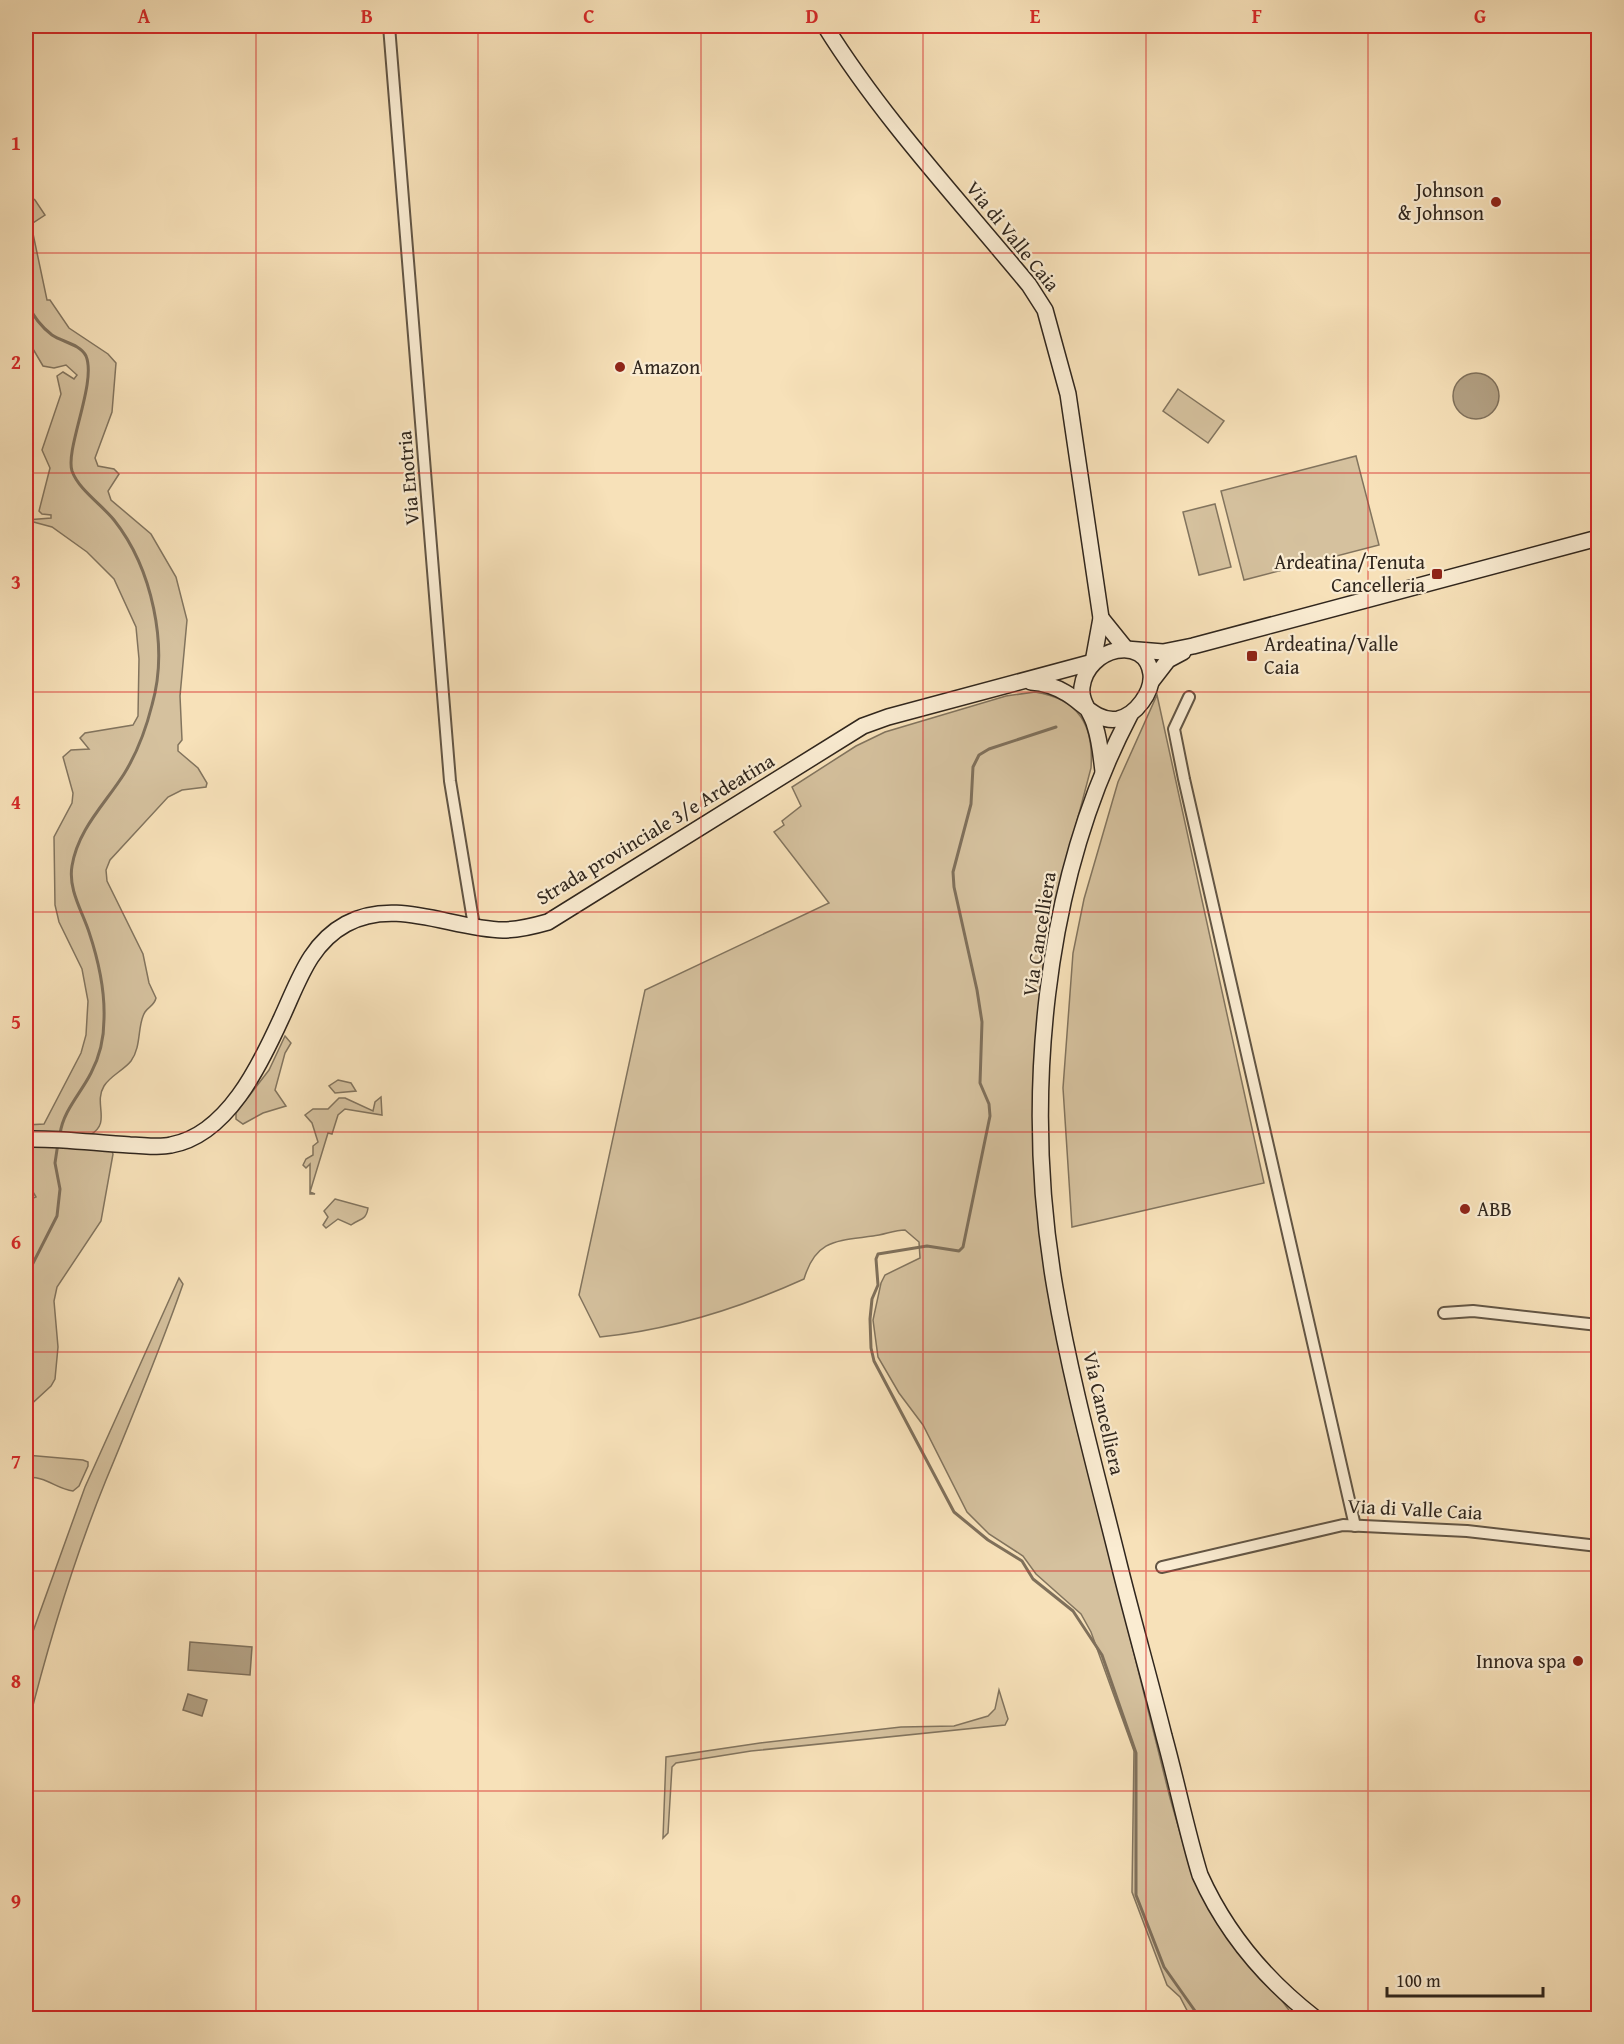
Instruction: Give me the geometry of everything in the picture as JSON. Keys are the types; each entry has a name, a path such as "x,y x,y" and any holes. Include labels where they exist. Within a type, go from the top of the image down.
{"street":[{"name":"Via Enotria","path":"389,26 450,781 474,926"},
{"name":"Via di Valle Caia","path":"825,26 850,67 903,136 1029,285 1045,310 1068,394 1101,618 1093,662"},
{"path":"1088,710 1082,688 1093,662 1108,652 1126,650 1163,652 1193,646 1599,538"},
{"name":"Via di Valle Caia","path":"1101,618 1126,650"},
{"path":"1024,682 1060,689 1088,710 1105,718 1119,718 1130,715 1144,698 1151,682 1168,660 1193,646"},
{"path":"1126,650 1140,655 1146,662 1151,682"},
{"name":"Strada provinciale 3/e Ardeatina","path":"26,1139 170,1145 186,1141 211,1125 234,1101 257,1065 307,962 328,936 347,924 365,916 386,913 510,930 552,920 863,726 888,717 1093,662"},
{"path":"1189,697 1174,729 1184,779 1355,1526"},
{"name":"Via Cancelliera","path":"1088,710 1098,738 1103,771"},
{"name":"Via Cancelliera","path":"1130,715 1103,771 1067,884 1049,994 1042,1089 1041,1158 1055,1286 1075,1389 1200,1875 1213,1903 1239,1943 1263,1972 1315,2019"},
{"path":"1444,1313 1473,1311 1599,1325"},
{"name":"Via di Valle Caia","path":"1162,1567 1343,1525 1467,1531 1599,1546"}],"shaded area":[{"path":"26,193 35,200 45,215 33,223 32,229 47,300 50,300 69,328 108,354 116,363 112,412 95,458 98,466 114,469 119,474 108,491 111,500 151,534 176,577 187,620 180,696 182,740 178,745 178,751 198,768 207,783 206,787 182,790 168,797 110,860 106,870 107,881 143,954 149,983 156,998 143,1017 137,1049 131,1061 104,1086 100,1100 100,1125 90,1135 78,1137 26,1132 26,1125 44,1124 81,1053 86,1035 88,1001 82,969 59,922 55,905 54,837 72,803 73,793 63,757 71,750 89,749 80,738 85,733 133,725 138,716 139,659 136,627 114,579 87,552 52,527 26,520 51,518 51,515 42,514 39,511 50,468 42,450 61,394 57,376 63,372 74,379 77,375 66,365 54,368 43,366 26,337"},
{"path":"1476,373 1492,380 1499,396 1492,412 1476,419 1460,412 1453,396 1460,380"},
{"path":"1178,389 1224,421 1208,443 1163,411"},
{"path":"1356,456 1379,545 1244,580 1221,491"},
{"path":"1215,504 1231,567 1199,575 1183,512"},
{"path":"1035,692 1063,701 1081,716 1090,739 1091,753 1091,768 1055,905 1041,1000 1036,1085 1076,1421 1170,1798 1194,1881 1291,2013 1301,2018 1191,2018 1180,1997 1167,1985 1132,1892 1134,1751 1091,1632 1081,1614 1036,1574 1023,1556 989,1534 967,1512 923,1425 899,1393 878,1357 873,1320 881,1283 885,1275 920,1258 919,1242 905,1230 839,1241 822,1249 815,1256 804,1279 780,1290 704,1316 626,1334 600,1337 579,1295 645,990 829,903 774,832 784,825 782,821 801,806 792,787 856,746 885,732 1006,696"},
{"path":"1157,695 1264,1183 1072,1227 1063,1088 1073,953 1084,899 1118,782"},
{"path":"285,1036 291,1043 285,1053 275,1090 286,1106 263,1113 243,1124 236,1119 236,1113 269,1070"},
{"path":"338,1080 351,1083 356,1091 335,1093 329,1086"},
{"path":"381,1097 382,1115 345,1109 338,1115 332,1134 328,1133 310,1192 310,1164 306,1168 303,1165 306,1159 313,1155 313,1146 318,1142 312,1123 305,1115 313,1109 328,1109 339,1098 345,1098 373,1111 375,1102"},
{"path":"26,1143 111,1149 113,1154 101,1221 57,1287 54,1301 58,1347 55,1379 51,1386 26,1409 26,1201 36,1197 26,1180"},
{"path":"335,1199 368,1208 366,1215 351,1225 338,1219 326,1228 323,1225 328,1217 324,1211"},
{"path":"179,1278 183,1284 174,1309 94,1511 72,1573 26,1733 26,1651 85,1487"},
{"path":"26,1455 83,1460 88,1462 88,1466 79,1486 73,1491 39,1478 26,1478"},
{"path":"190,1642 252,1647 250,1675 188,1670"},
{"path":"999,1690 1008,1719 1005,1725 751,1751 676,1763 672,1767 668,1833 663,1838 666,1757 760,1743 901,1727 954,1726 988,1716 995,1709"},
{"path":"188,1694 207,1700 202,1716 183,1710"}],"waterway":[{"path":"26,302 37,320 48,331 80,349 86,356 87,382 73,447 72,471 85,491 114,520 138,561 154,608 159,658 157,682 141,741 124,774 86,829 72,866 71,875 76,900 89,932 100,975 104,1026 97,1060 68,1110 60,1134"},
{"path":"1056,727 989,749 979,755 973,767 971,804 953,872 954,887 982,1022 980,1083 989,1104 990,1116 963,1247 959,1251 927,1246 878,1254 876,1259 878,1285 872,1299 870,1319 871,1348 874,1361 954,1512 988,1540 1022,1561 1033,1579 1073,1611 1102,1655 1136,1753 1136,1895 1164,1967 1200,2018"},
{"path":"26,1277 57,1216 60,1189 55,1163 58,1143"}],"place":[{"name":"Johnson & Johnson","path":"1496,202"},
{"name":"Amazon","path":"620,367"},
{"name":"Ardeatina/Tenuta Cancelleria","path":"1437,574"},
{"name":"Ardeatina/Valle Caia","path":"1252,656"},
{"name":"ABB","path":"1465,1209"},
{"name":"Innova spa","path":"1578,1661"}]}
